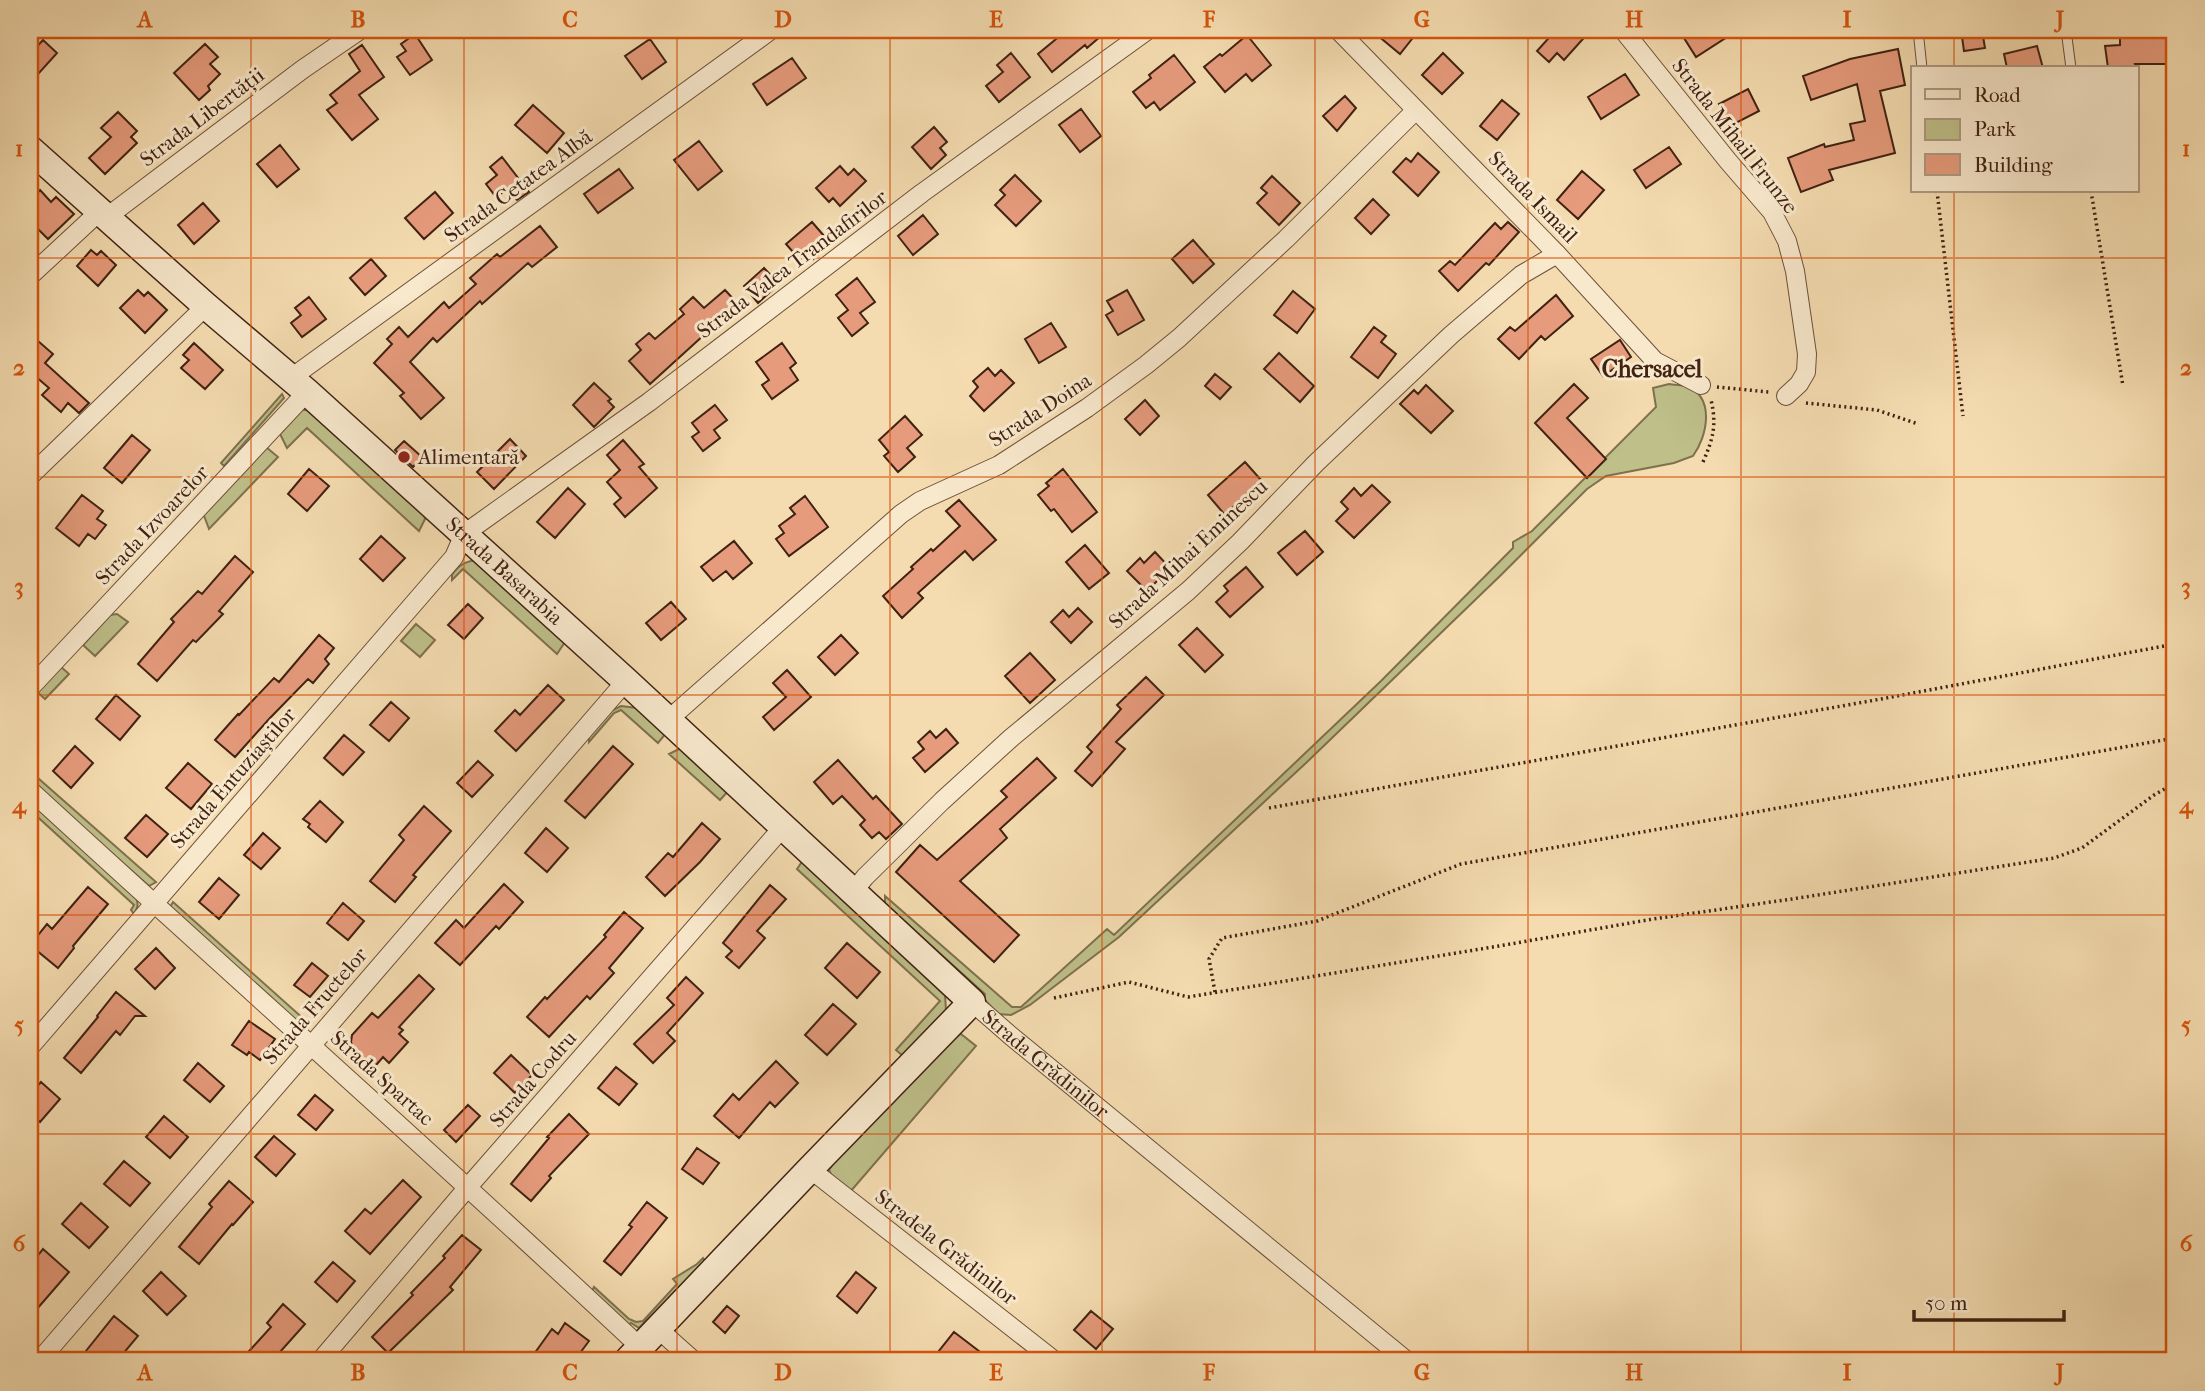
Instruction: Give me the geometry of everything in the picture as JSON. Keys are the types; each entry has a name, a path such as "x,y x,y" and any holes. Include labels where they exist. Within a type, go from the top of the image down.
{"street":[{"name":"Strada Libertății","path":"30,276 104,214 360,30"},
{"name":"Strada Cetatea Albă","path":"299,385 771,30"},
{"name":"Strada Valea Trandafirilor","path":"464,534 649,402 922,193 1148,30"},
{"name":"Strada Ismail","path":"1338,30 1557,254 1655,360 1701,385"},
{"name":"Strada Mihail Frunze","path":"1623,30 1720,152 1772,212 1787,241 1795,271 1807,354 1805,372 1799,384 1786,396"},
{"name":"Strada Doina","path":"668,720 901,514 920,501 999,465 1087,408 1179,338 1286,239 1416,110"},
{"name":"Strada Basarabia","path":"30,149 464,534 972,1002"},
{"name":"Strada Mihai Eminescu","path":"853,892 942,801 1011,738 1188,591 1240,542 1316,463 1451,335 1521,275 1557,254"},
{"path":"30,476 206,306"},
{"name":"Strada Izvoarelor","path":"30,688 299,385"},
{"name":"Strada Entuziaștilor","path":"30,1047 454,557 464,534"},
{"name":"Strada Fructelor","path":"39,1361 626,681"},
{"name":"Strada Spartac","path":"30,790 641,1345 694,1361"},
{"name":"Strada Codru","path":"320,1361 468,1187 783,827"},
{"name":"Strada Grădinilor","path":"641,1345 972,1002 1407,1361"},
{"name":"Stradela Grădinilor","path":"810,1169 1055,1361"}],"lane":[{"path":"1918,30 1922,66"},
{"path":"2066,30 2071,66"}],"path":[{"path":"1937,192 1963,416"},
{"path":"2091,192 2123,386"},
{"path":"1701,385 1710,397 1715,417 1713,438 1703,462"},
{"path":"1269,808 2175,644"},
{"path":"1215,992 1209,959 1222,938 1317,921 1461,864 2175,738"},
{"path":"1054,998 1129,982 1188,997 1653,919 2054,858 2081,848 2175,783"}],"green space":[{"path":"1669,384 1686,386 1695,391 1705,408 1705,428 1693,456 1674,463 1606,476 1587,489 1307,762 1119,937 1030,1005 1011,1015 998,1014 984,999 985,994 885,904 885,896 1012,1007 1021,1007 1107,929 1114,935 1381,681 1513,548 1513,542 1532,531 1656,407 1653,388"},
{"path":"282,394 284,398 224,466 221,463"},
{"path":"302,410 307,410 424,514 425,519 419,531 307,428 287,448 280,434"},
{"path":"266,447 278,457 209,529 203,513"},
{"path":"476,560 565,642 557,654 463,569 452,580 452,575 460,566"},
{"path":"117,614 128,622 95,656 83,645 110,615"},
{"path":"416,624 435,640 420,657 401,641"},
{"path":"60,666 69,674 45,699 36,691"},
{"path":"621,706 637,708 667,732 658,743 621,710 614,713 589,742 589,735 611,711"},
{"path":"681,748 730,789 720,800 669,754"},
{"path":"30,771 156,882 149,886 30,781"},
{"path":"30,802 135,896 138,905 134,914 131,910 134,905 30,810"},
{"path":"803,860 928,974 927,978 945,994 946,1011 903,1056 896,1050 940,1001 797,869"},
{"path":"173,902 306,1021 300,1027 170,907"},
{"path":"961,1034 976,1046 850,1192 832,1176 829,1170 832,1165 954,1036"},
{"path":"703,1258 705,1261 639,1328 631,1323 629,1325 592,1291 594,1287 629,1319 643,1321 677,1284 673,1279"}],"building":[{"path":"1067,30 1108,30 1052,72 1038,54"},
{"path":"1371,30 1419,30 1400,54"},
{"path":"1556,30 1591,30 1564,60 1557,53 1549,62 1537,51"},
{"path":"1697,30 1738,30 1696,57 1684,38"},
{"path":"1961,30 1982,30 1985,48 1964,51"},
{"path":"2175,32 2175,64 2108,66 2105,46 2120,45 2120,36"},
{"path":"415,34 432,60 410,75 397,57 406,51 401,44"},
{"path":"1247,35 1271,65 1252,81 1246,74 1225,92 1204,67"},
{"path":"650,39 666,62 642,79 625,56"},
{"path":"43,40 57,53 30,83 30,54"},
{"path":"205,44 218,57 210,64 220,74 208,86 210,90 199,100 174,73"},
{"path":"362,45 384,77 359,95 378,119 352,140 327,110 337,103 330,95 360,71 349,54"},
{"path":"2037,46 2042,66 2007,66 2004,54"},
{"path":"1898,49 1905,85 1880,91 1895,153 1829,170 1833,180 1801,192 1788,158 1824,144 1825,147 1854,140 1850,124 1865,121 1857,84 1811,100 1803,76 1850,59"},
{"path":"1011,53 1030,77 999,102 986,86 1003,72 997,65"},
{"path":"1443,53 1463,73 1442,94 1422,75"},
{"path":"1174,55 1195,82 1160,110 1154,102 1146,108 1133,92"},
{"path":"792,58 806,78 767,105 753,84"},
{"path":"1625,74 1639,95 1601,119 1588,97"},
{"path":"1748,89 1759,111 1730,126 1719,104"},
{"path":"1345,96 1356,108 1337,131 1323,116"},
{"path":"1502,100 1519,114 1497,140 1480,126"},
{"path":"533,105 564,133 547,153 515,125"},
{"path":"1081,109 1101,136 1080,152 1059,125"},
{"path":"118,112 137,131 131,137 137,143 105,174 89,158 111,137 101,128"},
{"path":"934,127 947,142 940,148 946,155 931,169 912,147"},
{"path":"699,141 722,171 698,190 674,160"},
{"path":"280,145 299,169 277,187 257,164"},
{"path":"1669,147 1681,164 1646,188 1634,170"},
{"path":"1418,153 1439,172 1418,196 1393,172 1406,158 1411,162"},
{"path":"502,157 529,192 517,200 507,189 496,197 486,184 497,175 490,167"},
{"path":"840,166 848,175 854,169 866,181 840,206 833,198 829,202 816,188"},
{"path":"619,169 633,188 598,213 584,194"},
{"path":"1582,171 1604,190 1578,219 1557,200"},
{"path":"1015,175 1041,201 1016,226 995,205 1005,195 1000,190"},
{"path":"1272,176 1300,203 1279,225 1257,203 1267,193 1261,188"},
{"path":"40,190 51,202 56,197 74,214 48,239 30,221 30,201"},
{"path":"435,192 453,213 424,239 405,218"},
{"path":"1373,199 1389,215 1371,234 1355,218"},
{"path":"203,203 219,221 194,244 178,225"},
{"path":"923,215 938,234 913,255 898,236"},
{"path":"812,222 831,244 811,261 805,255 800,260 786,244"},
{"path":"1508,222 1519,232 1489,265 1486,263 1458,291 1439,271 1450,261 1455,265 1495,223 1501,229"},
{"path":"540,226 557,247 532,267 528,263 482,304 480,301 437,342 433,338 410,362 444,398 421,419 400,396 404,393 374,363 392,344 387,339 399,327 408,337 444,302 449,308 476,284 470,278 497,254 500,257"},
{"path":"1193,240 1214,264 1193,283 1172,259"},
{"path":"91,250 97,255 101,251 116,265 98,286 77,266"},
{"path":"371,259 386,276 365,295 350,278"},
{"path":"764,268 779,284 758,303 744,286"},
{"path":"857,278 875,302 860,313 868,323 852,336 838,318 848,310 836,295"},
{"path":"138,290 144,296 148,292 167,310 145,333 120,308"},
{"path":"725,290 738,304 650,384 629,361 641,350 636,344 649,333 655,339 684,314 680,309 693,297 704,308"},
{"path":"1127,290 1144,320 1118,335 1106,315 1113,311 1107,301"},
{"path":"1293,291 1315,309 1297,333 1274,315"},
{"path":"1556,295 1573,316 1545,340 1541,336 1519,359 1498,339 1510,327 1515,331"},
{"path":"309,297 326,319 302,337 291,323 301,315 295,308"},
{"path":"1051,323 1066,347 1039,363 1025,339"},
{"path":"1374,327 1386,336 1381,342 1396,354 1378,378 1351,357"},
{"path":"30,334 53,354 45,363 89,403 79,413 68,403 61,412 42,395 49,388 35,376 30,382"},
{"path":"1620,340 1631,357 1603,376 1591,359"},
{"path":"194,343 223,370 205,389 181,368 189,360 183,355"},
{"path":"782,343 796,363 790,368 798,380 772,399 762,385 769,380 756,362"},
{"path":"1279,353 1314,386 1300,402 1264,369"},
{"path":"988,368 995,376 1001,370 1014,383 984,411 970,396 978,387 973,381"},
{"path":"1215,374 1231,387 1220,399 1205,386"},
{"path":"594,383 611,399 608,401 614,407 594,427 573,405"},
{"path":"1574,384 1588,398 1567,418 1606,459 1587,478 1535,423"},
{"path":"1426,385 1453,411 1431,433 1400,404 1414,390 1418,394"},
{"path":"1145,400 1159,416 1140,435 1125,419"},
{"path":"715,405 727,420 714,430 720,438 703,451 692,437 699,432 692,423"},
{"path":"905,416 922,435 907,448 915,457 898,472 884,456 889,452 879,440"},
{"path":"132,435 150,450 122,483 104,468"},
{"path":"510,439 526,456 494,489 477,472"},
{"path":"623,440 644,464 639,467 657,488 625,517 614,504 621,498 607,482 620,470 607,455"},
{"path":"404,441 422,457 413,467 395,450"},
{"path":"1245,462 1261,480 1225,515 1208,495"},
{"path":"309,469 329,486 307,511 288,494"},
{"path":"1063,469 1097,512 1072,532 1054,509 1051,511 1038,495 1049,486 1046,483"},
{"path":"1372,485 1390,502 1354,538 1336,521 1348,509 1341,502 1354,488 1361,496"},
{"path":"568,488 585,504 555,538 537,522"},
{"path":"82,495 103,511 97,519 106,525 95,539 88,534 79,546 56,528"},
{"path":"805,496 828,527 789,556 776,539 784,533 779,526 795,514 790,508"},
{"path":"959,500 996,540 973,560 965,551 918,593 923,598 902,618 883,596 913,569 911,567 960,526 946,511"},
{"path":"1305,531 1323,552 1297,575 1278,553"},
{"path":"381,536 405,558 383,581 360,559"},
{"path":"734,541 752,563 733,579 726,571 713,581 701,567"},
{"path":"1085,545 1109,573 1089,589 1066,562"},
{"path":"1155,552 1170,568 1147,591 1127,571 1140,558 1144,563"},
{"path":"235,556 253,572 219,611 223,614 196,642 193,640 157,681 138,664 174,622 171,619 198,591 202,594"},
{"path":"1246,567 1263,587 1230,617 1216,602 1228,591 1224,586"},
{"path":"671,602 686,619 661,640 646,623"},
{"path":"468,604 483,618 464,639 448,625"},
{"path":"1078,608 1092,622 1071,643 1051,622 1063,610 1069,617"},
{"path":"1197,628 1223,655 1205,672 1179,645"},
{"path":"319,635 334,648 325,659 329,664 313,683 308,679 235,757 215,740 274,678 279,682"},
{"path":"841,635 858,653 835,675 818,657"},
{"path":"1030,653 1055,680 1030,703 1005,676"},
{"path":"787,670 811,697 774,730 763,717 786,697 773,683"},
{"path":"1146,677 1164,695 1116,742 1125,749 1092,786 1075,771 1092,752 1087,747 1121,709 1117,705"},
{"path":"548,685 564,700 516,751 495,731 515,710 520,715"},
{"path":"116,695 140,716 120,740 96,719"},
{"path":"391,702 409,718 389,741 370,725"},
{"path":"946,729 958,743 925,772 913,758 924,749 918,742 930,731 936,738"},
{"path":"344,735 364,752 343,775 324,758"},
{"path":"75,746 93,763 71,788 53,771"},
{"path":"613,746 633,764 585,818 565,801"},
{"path":"1037,758 1056,778 1000,829 1007,838 960,881 1019,935 994,962 896,872 920,845 937,860 1007,797 1001,791"},
{"path":"838,760 873,799 876,796 902,824 886,839 879,832 872,838 860,825 865,820 842,796 833,804 814,782"},
{"path":"478,761 493,775 472,797 457,783"},
{"path":"188,763 212,784 191,809 166,788"},
{"path":"320,801 343,822 326,842 308,827 310,824 303,819"},
{"path":"424,806 451,831 413,875 416,877 395,902 370,881 404,840 399,835"},
{"path":"146,815 168,834 147,857 125,838"},
{"path":"702,823 720,839 665,896 646,877 668,853 673,857"},
{"path":"546,828 568,848 547,872 525,853"},
{"path":"263,833 280,848 261,869 244,855"},
{"path":"219,878 239,895 219,919 199,902"},
{"path":"504,884 523,902 499,929 496,926 460,965 435,943 456,920 464,928"},
{"path":"770,885 786,899 757,931 765,938 739,968 726,957 732,951 723,943"},
{"path":"88,887 108,904 58,968 30,945 47,924 52,929"},
{"path":"343,903 364,921 348,940 327,923"},
{"path":"624,912 643,928 609,968 614,973 590,999 587,996 549,1037 527,1017 606,937 604,935"},
{"path":"847,943 880,972 857,998 825,968"},
{"path":"156,948 175,968 155,989 135,969"},
{"path":"312,963 328,976 310,997 294,985"},
{"path":"419,975 434,989 399,1027 403,1030 399,1034 408,1042 389,1063 383,1057 371,1071 357,1058 351,1042 352,1035 372,1013 378,1018"},
{"path":"686,977 703,993 667,1033 675,1041 653,1063 634,1044 674,1005 667,998"},
{"path":"116,992 145,1016 135,1016 120,1035 116,1031 81,1073 64,1058"},
{"path":"833,1004 856,1024 827,1055 805,1035"},
{"path":"249,1021 275,1039 260,1060 232,1045"},
{"path":"511,1055 532,1075 515,1093 494,1073"},
{"path":"776,1061 798,1083 775,1107 770,1102 739,1138 714,1116 733,1094 739,1100"},
{"path":"198,1063 224,1086 210,1102 184,1080"},
{"path":"616,1067 637,1084 619,1105 598,1088"},
{"path":"41,1082 60,1099 40,1122 30,1113 30,1094"},
{"path":"315,1095 333,1110 316,1130 298,1115"},
{"path":"468,1105 480,1116 456,1142 444,1130"},
{"path":"569,1114 589,1134 549,1176 551,1178 531,1201 511,1184 549,1138 547,1137"},
{"path":"164,1116 188,1137 170,1158 146,1137"},
{"path":"274,1136 295,1154 276,1176 255,1157"},
{"path":"697,1148 719,1163 703,1184 682,1169"},
{"path":"124,1161 150,1183 130,1206 104,1184"},
{"path":"403,1180 421,1197 370,1254 345,1231 365,1209 371,1214"},
{"path":"229,1181 253,1202 199,1264 179,1247 212,1207 209,1204"},
{"path":"647,1202 667,1218 621,1275 604,1261 632,1227 629,1225"},
{"path":"81,1203 108,1227 89,1248 62,1224"},
{"path":"462,1235 481,1250 450,1287 453,1290 388,1353 372,1337 413,1295 411,1293 445,1258 443,1256"},
{"path":"43,1249 69,1272 30,1317 30,1265"},
{"path":"333,1262 355,1281 337,1302 315,1282"},
{"path":"161,1272 186,1296 167,1315 143,1291"},
{"path":"856,1272 876,1288 857,1313 837,1296"},
{"path":"283,1304 305,1324 272,1361 240,1361 271,1327 267,1323"},
{"path":"727,1306 739,1316 725,1333 713,1322"},
{"path":"1091,1311 1113,1329 1096,1349 1074,1330"},
{"path":"114,1316 138,1336 117,1361 78,1361"},
{"path":"565,1323 589,1341 574,1361 529,1361 552,1329 558,1334"},
{"path":"954,1332 992,1361 931,1361"}],"place":[{"name":"Alimentară","path":"404,457"}],"district":[{"name":"Chersacel","path":"1652,369"}]}
